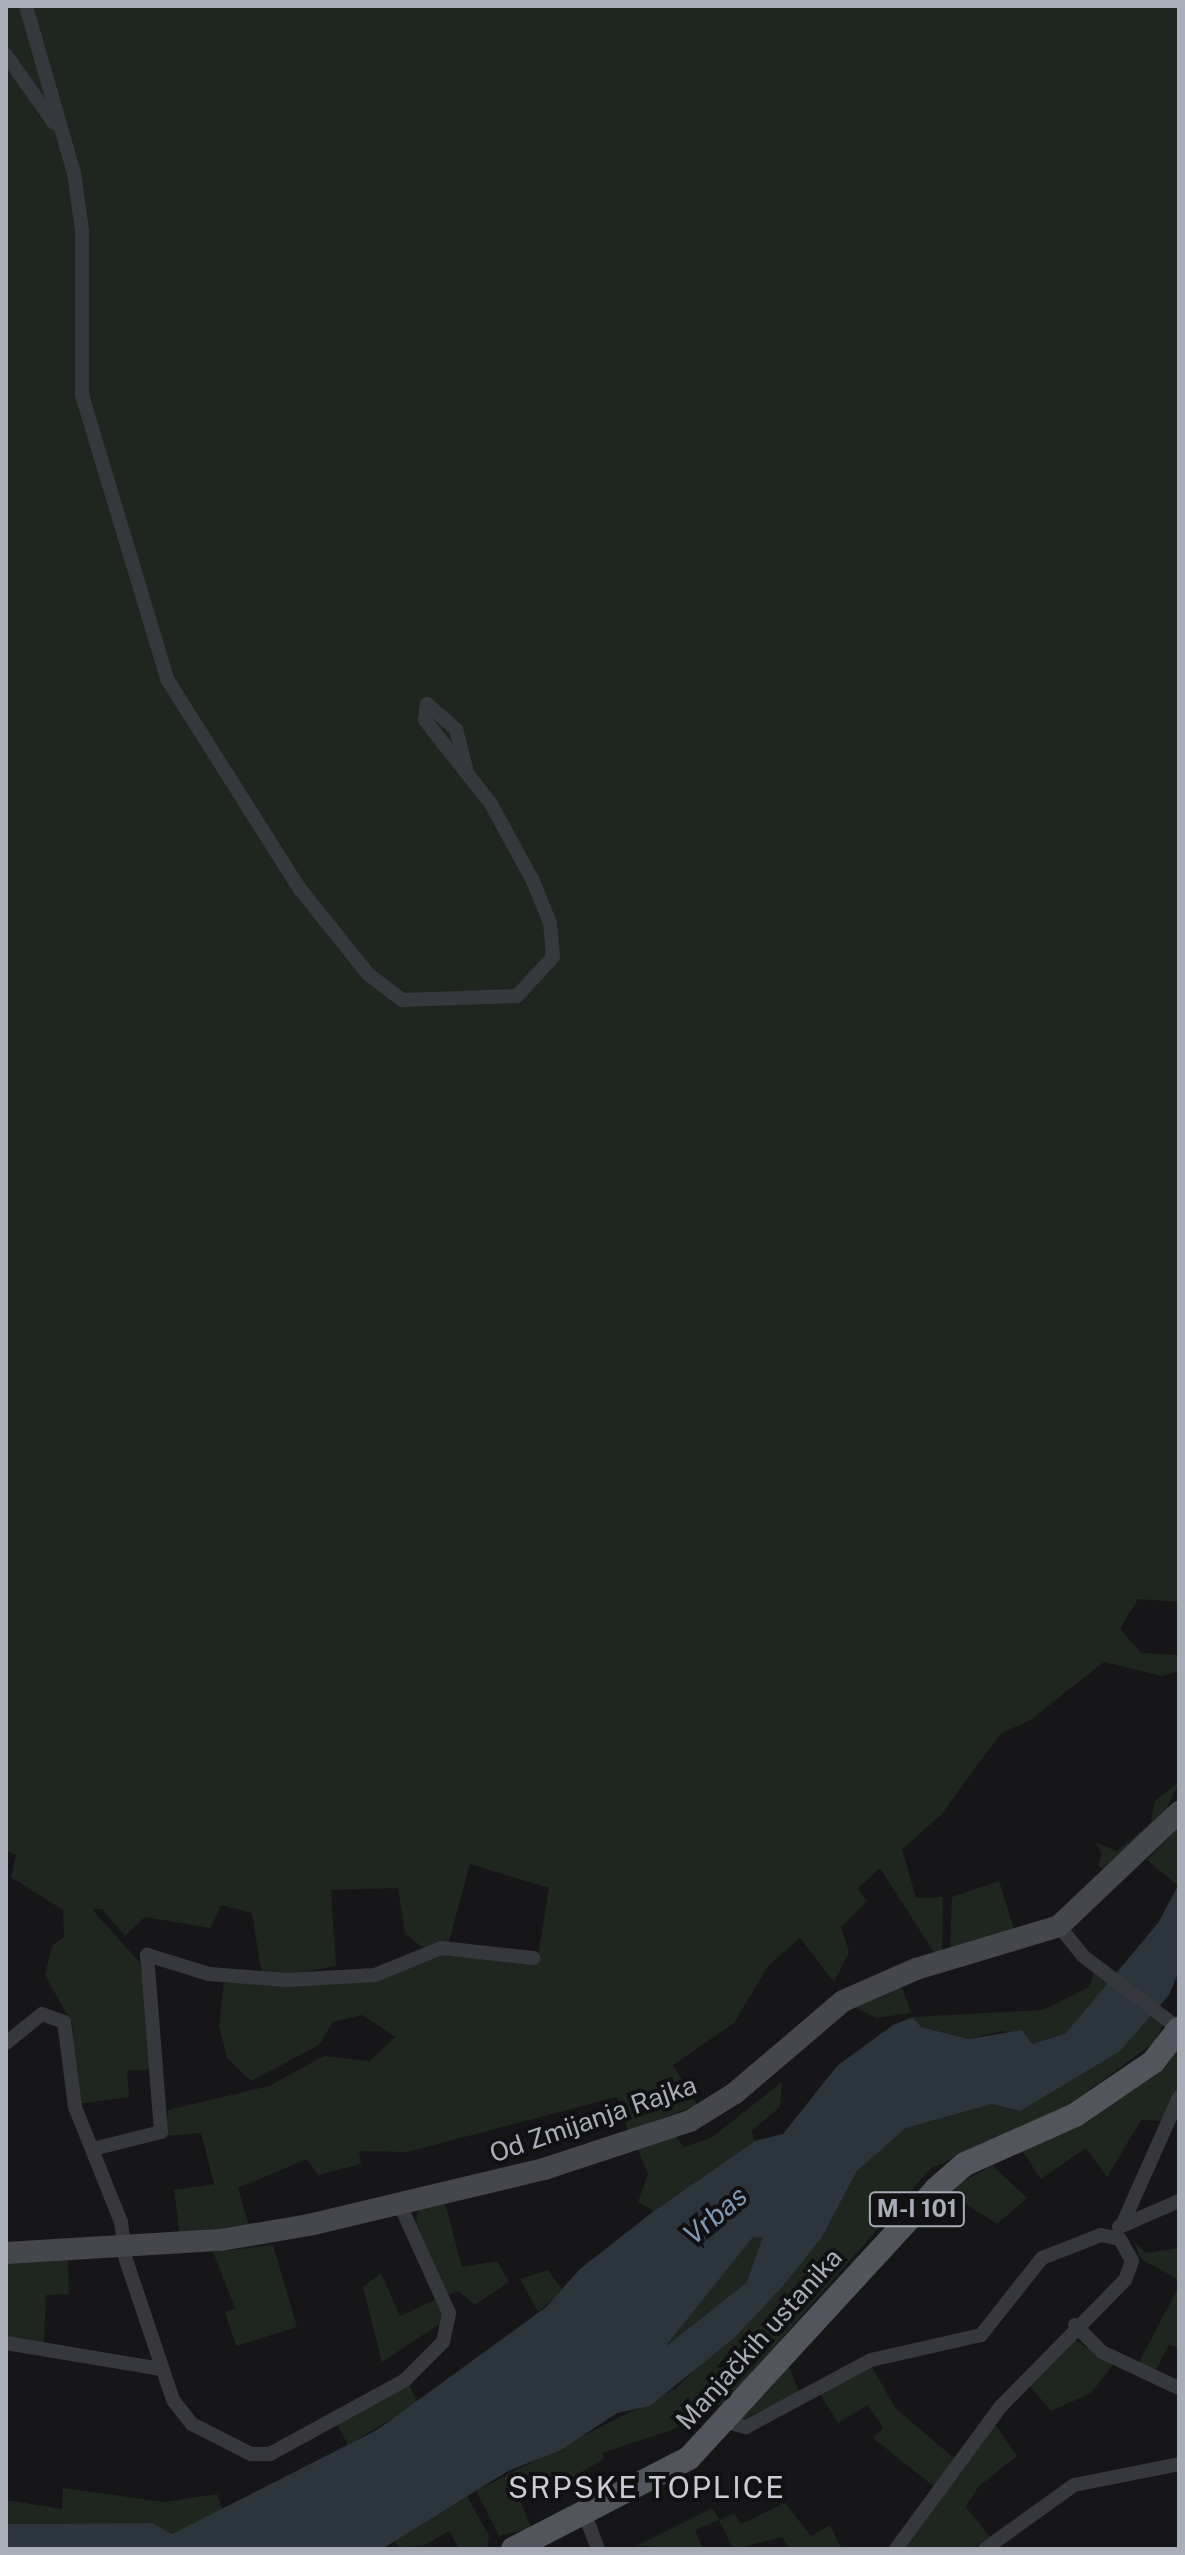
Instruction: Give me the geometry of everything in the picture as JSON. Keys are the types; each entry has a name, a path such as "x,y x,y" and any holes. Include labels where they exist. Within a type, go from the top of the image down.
{"main road":[{"name":"Manjačkih ustanika","path":"513,2549 585,2515 700,2448 734,2424 950,2176 1075,2115 1153,2062 1179,2029"}],"street":[{"path":"26,6 82,230 82,395 167,679 300,889 368,974 402,1000 517,996 553,957 550,923 533,881 466,768"},
{"path":"6,55 59,130"},
{"name":"Od Zmijanja Rajka","path":"6,2253 124,2249 253,2236 400,2205 690,2121 735,2093 843,2001 916,1969 1059,1926 1179,1812"},
{"path":"1059,1926 1097,1967 1179,2029"},
{"path":"93,2149 161,2132 147,1955 209,1974 278,1980 375,1975 441,1948 533,1958"},
{"path":"6,2043 42,2014 64,2022 74,2103 93,2149 162,2369 187,2421 263,2456 408,2377 443,2342 449,2313 400,2205"},
{"path":"1123,2223 1179,2097"},
{"path":"734,2424 871,2360 981,2335 1042,2258 1108,2234 1123,2223 1179,2201"},
{"path":"896,2549 1001,2406 1075,2325 1129,2272 1129,2250 1108,2234"},
{"path":"1075,2325 1102,2352 1179,2388"},
{"path":"6,2343 162,2369"},
{"path":"985,2549 1074,2485 1179,2464"},
{"path":"585,2515 598,2549"}],"shaded area":[{"path":"6,6 1179,6 1179,1602 1138,1599 1120,1629 1141,1653 1179,1655 1179,1671 1162,1676 1104,1662 1029,1721 1001,1733 941,1815 902,1849 916,1898 943,1897 942,1951 935,1954 880,1868 857,1889 867,1901 841,1927 849,1952 834,1982 800,1938 768,1966 734,2023 673,2065 697,2105 628,2131 617,2097 407,2152 359,2151 361,2164 318,2175 307,2159 238,2188 249,2226 180,2235 174,2190 214,2184 201,2133 166,2136 168,2110 269,2086 324,2056 370,2061 395,2037 362,2015 333,2022 319,2045 251,2081 227,2058 219,2026 224,1983 382,1979 446,1954 537,1962 549,1888 470,1864 448,1945 422,1947 405,1934 398,1888 331,1890 336,1966 287,1975 262,1975 252,1913 221,1905 210,1928 145,1917 125,1936 102,1909 92,1909 140,1963 153,2069 127,2071 129,2097 78,2104 72,2023 45,1975 52,1946 64,1937 63,1910 11,1877 16,1855 6,1851"},
{"path":"1179,1782 1162,1819 1104,1869 1098,1866 1102,1854 1095,1842 1116,1851 1124,1846 1151,1822 1155,1801"},
{"path":"1179,1827 1179,1884 1178,1886 1147,1860"},
{"path":"999,1881 1016,1935 950,1951 952,1897"},
{"path":"1094,1973 1110,1984 1099,1998 1066,2033 1031,2044 1003,2031 969,2039 921,2027 913,2017 1043,2010 1089,1987"},
{"path":"902,1987 911,2013 876,2018 854,2007"},
{"path":"1153,2014 1163,2025 1156,2041 1066,2107 930,2169 726,2402 672,2430 602,2453 604,2459 573,2477 516,2490 531,2528 499,2536 476,2491 675,2389 784,2285 822,2237 857,2171 906,2128 992,2104 1020,2111"},
{"path":"1179,2045 1179,2088 1167,2121 1141,2120 1107,2177 1086,2148 1041,2179 1023,2152 1150,2078"},
{"path":"782,2082 780,2107 751,2131 755,2141 654,2211 638,2202 648,2174 638,2150 676,2136 683,2147 711,2138"},
{"path":"992,2165 1027,2198 997,2224 946,2191"},
{"path":"445,2203 462,2267 497,2261 509,2282 475,2305 458,2291 447,2295 416,2222 418,2209"},
{"path":"752,2237 763,2237 746,2283 664,2348"},
{"path":"1134,2242 1146,2253 1179,2248 1179,2280 1141,2259"},
{"path":"273,2245 297,2327 236,2346 225,2312 235,2308 213,2252"},
{"path":"68,2260 69,2294 46,2295 44,2342 6,2338 6,2262"},
{"path":"548,2270 562,2290 538,2312 520,2279"},
{"path":"381,2273 400,2316 439,2298 444,2321 382,2362 363,2287"},
{"path":"1179,2286 1179,2348 1169,2345 1156,2370 1139,2362"},
{"path":"1074,2339 1113,2365 1091,2393 1051,2411 1029,2385"},
{"path":"787,2362 799,2392 739,2421"},
{"path":"872,2367 896,2409 955,2459 937,2489 873,2438 883,2428 868,2405 838,2423 820,2394"},
{"path":"409,2385 418,2403 348,2445 334,2418"},
{"path":"995,2424 1017,2456 978,2487 966,2507 990,2537 971,2549 905,2549"},
{"path":"63,2488 164,2502 217,2494 223,2510 172,2535 152,2523 6,2524 6,2500 62,2509"},
{"path":"467,2496 489,2536 487,2549 459,2549 449,2531 425,2545 400,2548 394,2541"},
{"path":"785,2503 811,2536 830,2525 842,2549 790,2549 782,2537 733,2549 719,2520 695,2530 703,2549 636,2546 712,2508 720,2520 734,2513 741,2524"}],"water":[{"name":"Vrbas","path":"1179,1884 1179,1971 1169,1995 1120,2051 1020,2111 992,2104 906,2128 857,2171 822,2237 784,2285 734,2338 650,2406 617,2413 561,2450 508,2471 382,2549 6,2549 6,2524 152,2523 172,2534 377,2430 546,2307 580,2269 654,2211 755,2141 783,2134 837,2066 893,2025 913,2017 921,2027 969,2039 1022,2030 1032,2044 1066,2033 1158,1923","holes":["763,2237 746,2283 665,2347 752,2238"]}],"district":[{"name":"SRPSKE TOPLICE","path":"647,2487"}]}
